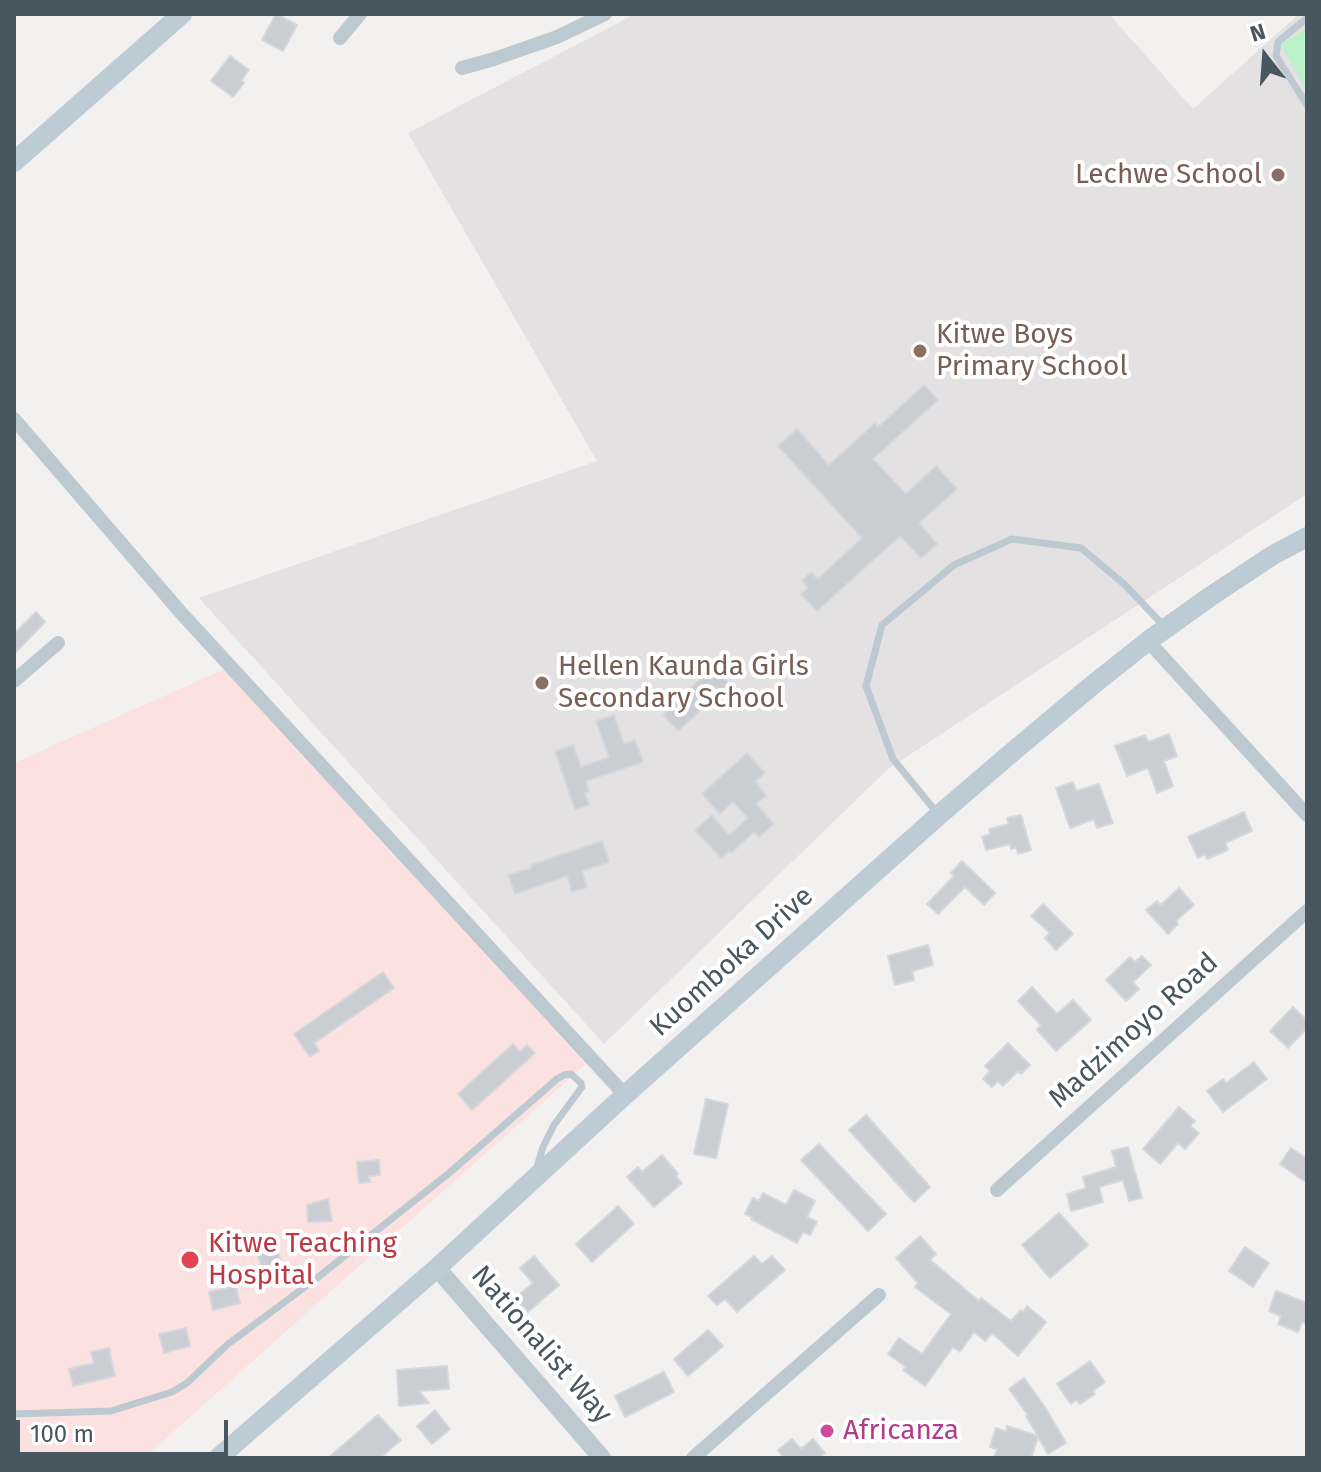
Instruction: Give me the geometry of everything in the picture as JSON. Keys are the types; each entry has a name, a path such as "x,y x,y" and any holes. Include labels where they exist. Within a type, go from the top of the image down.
{"main road":[{"path":"14,162 182,14"},
{"name":"Kuomboka Drive","path":"218,1458 437,1268 625,1095 939,815 1083,692 1166,628 1273,555 1307,537"}],"street":[{"path":"340,38 360,14"},
{"path":"462,68 557,37 605,14"},
{"path":"14,419 183,615 625,1095"},
{"path":"1148,641 1307,815"},
{"path":"14,681 58,643"},
{"name":"Madzimoyo Road","path":"997,1190 1307,911"},
{"name":"Nationalist Way","path":"437,1268 602,1458"},
{"path":"693,1458 879,1295"}],"lane":[{"path":"1307,18 1278,42 1276,56 1307,105"},
{"path":"939,815 893,759 866,686 882,625 954,565 1012,539 1081,548 1124,584 1166,628"},
{"path":"14,1414 111,1411 172,1392 187,1383 228,1344 448,1174 557,1079 571,1074 582,1087 548,1136 534,1179"}],"shaded area":[{"name":"Kitwe Boys Primary School","path":"635,14 1109,14 1193,109 1299,14 1307,14 1307,494 888,769 604,1044 199,598 597,461 408,133"},
{"name":"Kitwe Teaching Hospital","path":"225,669 588,1062 144,1458 14,1458 14,763"}],"green space":[{"path":"1307,28 1307,90 1280,45"}],"building":[{"path":"276,14 297,25 283,51 262,40"},
{"path":"230,56 249,70 233,97 211,81"},
{"path":"924,385 938,400 873,459 906,494 936,466 957,489 919,523 937,544 921,558 900,536 817,611 801,594 808,588 802,581 811,572 818,579 862,538 778,446 797,429 829,465 875,423 878,427"},
{"path":"36,612 45,622 14,654 14,634"},
{"path":"713,667 729,684 678,731 663,715"},
{"path":"614,715 624,744 635,740 643,762 586,781 589,791 585,793 589,805 575,810 555,751 573,745 581,767 609,757 596,721"},
{"path":"1169,734 1177,756 1164,761 1173,786 1157,793 1148,768 1127,776 1115,746 1145,735 1148,742"},
{"path":"747,753 765,773 755,782 766,795 756,804 774,824 759,837 754,832 721,858 695,830 712,815 729,835 748,818 733,802 720,814 702,794"},
{"path":"1073,782 1076,791 1099,784 1113,823 1097,828 1094,819 1070,828 1056,788"},
{"path":"1244,812 1252,831 1225,843 1228,850 1207,859 1205,854 1198,858 1188,837"},
{"path":"1021,815 1031,850 1018,854 1016,847 1011,849 1010,844 986,850 982,837 990,834 989,829 1009,824 1007,818"},
{"path":"602,841 609,862 582,871 587,887 572,892 567,876 515,894 508,875"},
{"path":"962,861 995,893 984,905 965,887 938,914 927,904 954,876 951,873"},
{"path":"1179,888 1194,905 1176,921 1178,924 1168,934 1146,910 1157,901 1161,905"},
{"path":"1043,904 1073,934 1056,950 1045,938 1050,933 1031,916"},
{"path":"928,945 933,965 912,971 914,980 895,985 888,956"},
{"path":"1142,956 1151,965 1133,982 1139,989 1126,1001 1106,980 1130,957 1135,962"},
{"path":"383,972 394,988 314,1043 319,1051 310,1057 294,1034"},
{"path":"1032,987 1057,1014 1073,1000 1091,1020 1056,1051 1037,1030 1041,1025 1018,1001"},
{"path":"1293,1007 1307,1020 1307,1028 1288,1048 1270,1031"},
{"path":"1008,1043 1030,1065 1021,1074 1018,1071 1003,1086 998,1081 992,1087 983,1079 990,1071 985,1066"},
{"path":"513,1044 520,1052 527,1045 535,1053 472,1110 458,1094"},
{"path":"1254,1062 1267,1079 1223,1112 1207,1091 1223,1079 1226,1083"},
{"path":"706,1099 728,1104 716,1158 694,1154"},
{"path":"1179,1107 1195,1121 1190,1126 1199,1133 1185,1149 1178,1143 1160,1164 1143,1149"},
{"path":"866,1115 930,1187 914,1202 849,1130"},
{"path":"819,1144 886,1214 868,1231 801,1160"},
{"path":"1128,1147 1142,1198 1129,1201 1123,1180 1099,1187 1103,1202 1071,1211 1067,1194 1086,1188 1083,1177 1116,1167 1112,1151"},
{"path":"1291,1148 1307,1159 1307,1183 1280,1164"},
{"path":"662,1155 682,1183 654,1207 627,1177 638,1167 642,1172"},
{"path":"379,1160 380,1175 369,1176 370,1182 359,1183 357,1162"},
{"path":"794,1190 815,1201 807,1217 817,1222 810,1235 803,1232 797,1243 745,1214 753,1198 759,1201 763,1193 786,1205"},
{"path":"328,1199 332,1221 308,1222 307,1205"},
{"path":"618,1206 634,1224 592,1262 576,1244"},
{"path":"1059,1213 1088,1245 1050,1278 1022,1245"},
{"path":"920,1236 936,1254 930,1260 979,1301 981,1298 1011,1321 1027,1306 1046,1322 1018,1356 992,1333 985,1341 974,1332 960,1352 953,1347 925,1386 888,1354 899,1338 922,1354 951,1314 915,1287 918,1283 896,1258"},
{"path":"275,1242 281,1262 261,1267 256,1248"},
{"path":"1245,1247 1269,1263 1253,1287 1229,1271"},
{"path":"534,1256 559,1285 528,1312 515,1298 533,1283 520,1268"},
{"path":"754,1256 762,1264 772,1256 785,1270 737,1312 725,1299 717,1305 708,1296"},
{"path":"236,1286 240,1303 213,1310 209,1292"},
{"path":"1276,1291 1307,1303 1307,1324 1302,1322 1298,1332 1278,1324 1281,1316 1269,1311"},
{"path":"186,1328 190,1346 164,1353 159,1334"},
{"path":"708,1330 723,1346 688,1376 674,1359"},
{"path":"109,1348 115,1376 73,1386 69,1369 94,1363 91,1352"},
{"path":"1090,1361 1105,1382 1093,1391 1095,1394 1080,1404 1076,1400 1071,1404 1057,1384"},
{"path":"447,1366 449,1389 419,1391 429,1403 399,1406 397,1370"},
{"path":"664,1372 674,1392 625,1417 615,1396"},
{"path":"1024,1378 1066,1443 1048,1454 1038,1437 1031,1458 994,1458 997,1449 990,1447 996,1428 1006,1432 1007,1426 1038,1436 1028,1415 1009,1389"},
{"path":"435,1410 450,1429 432,1444 417,1426"},
{"path":"378,1415 401,1440 380,1458 328,1458"},
{"path":"792,1439 801,1449 813,1439 825,1453 819,1458 784,1458 778,1450"}],"place":[{"name":"Lechwe School","path":"1278,175"},
{"name":"Kitwe Boys Primary School","path":"920,351"},
{"name":"Hellen Kaunda Girls Secondary School","path":"542,683"},
{"name":"Kitwe Teaching Hospital","path":"190,1260"},
{"name":"Africanza","path":"827,1431"}]}
